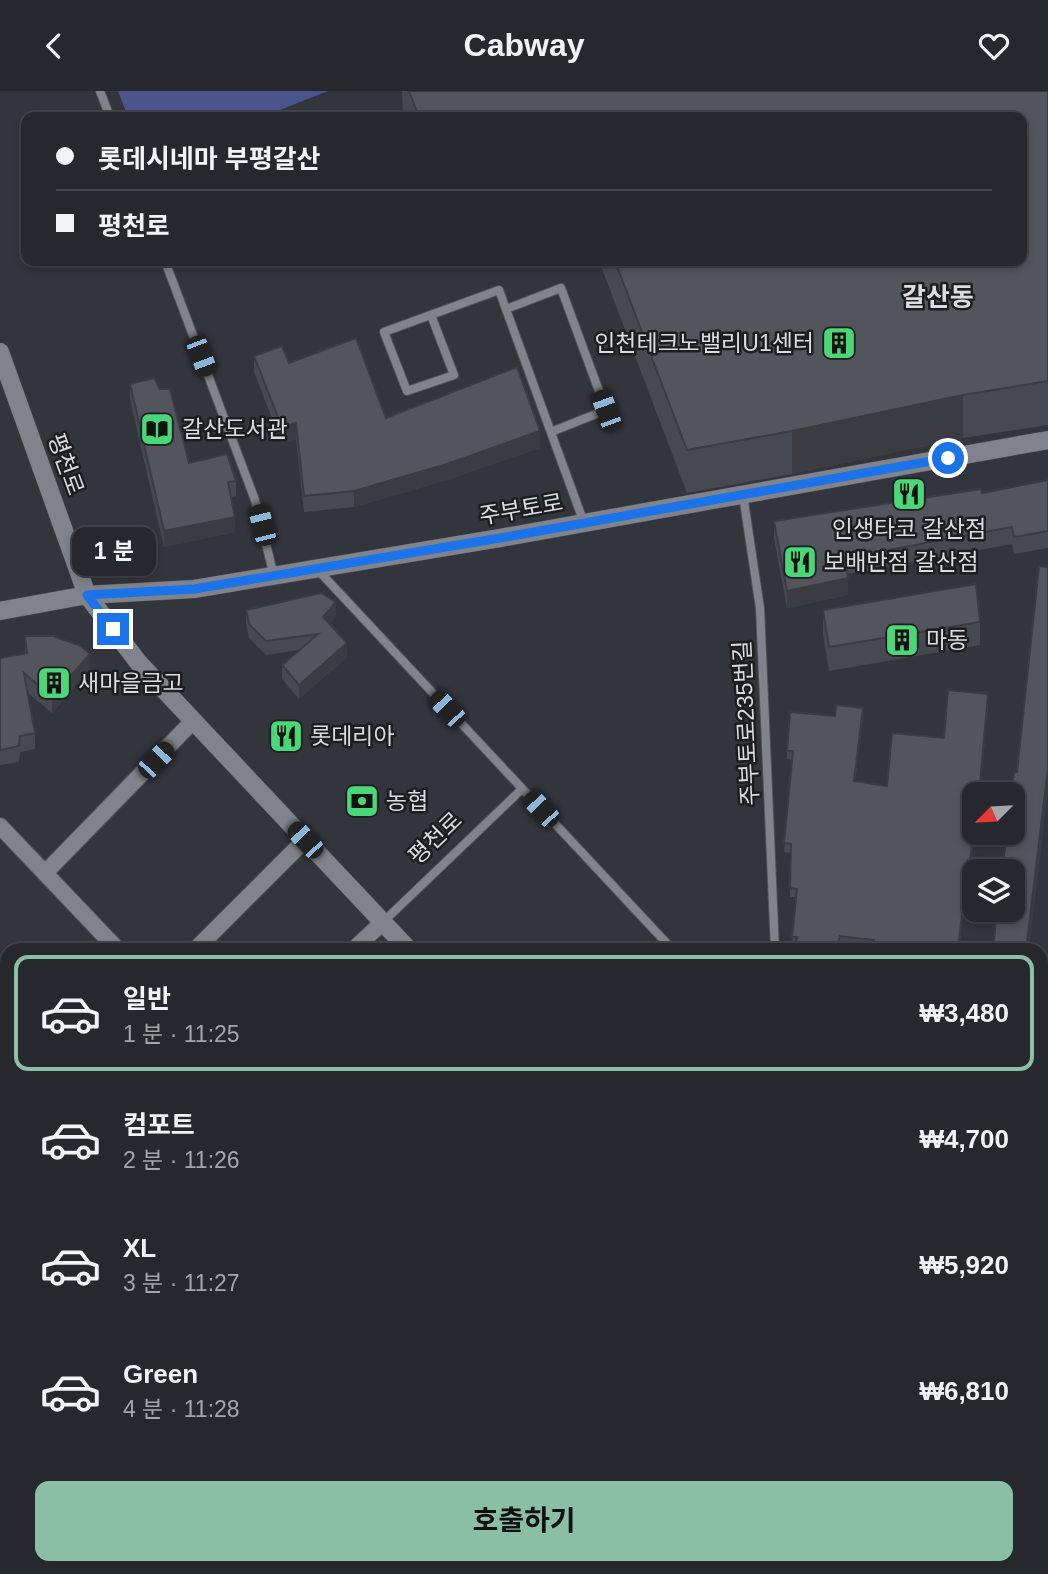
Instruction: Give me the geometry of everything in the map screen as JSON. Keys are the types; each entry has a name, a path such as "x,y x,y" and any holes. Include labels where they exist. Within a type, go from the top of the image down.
{"main road":[{"name":"평천로","path":"0,352 87,595 138,662 402,943"},
{"name":"주부토로","path":"0,611 87,595 194,589 275,576 1048,440"}],"street":[{"path":"45,873 193,721"},
{"path":"0,826 111,943"},
{"path":"202,943 305,840"},
{"path":"360,943 383,922"}],"lane":[{"path":"100,91 108,112"},
{"path":"167,266 255,500 275,576"},
{"path":"506,309 561,288 602,398 606,410 551,432"},
{"path":"431,316 454,375 407,391 384,333 499,290 584,523"},
{"name":"주부토로235번길","path":"743,495 760,608 775,943"},
{"path":"316,569 666,943"},
{"name":"평천로","path":"383,922 522,789"}],"shaded area":[{"path":"118,91 328,91 275,112 126,112"}],"building":[{"name":"인천테크노밸리U1센터","path":"409,91 1048,91 1048,381 963,395 687,450 617,266 1027,266 1027,112 417,112"},
{"path":"356,338 386,418 517,367 540,431 447,464 354,491 304,496 296,423 282,427 254,356 282,346 289,363"},
{"path":"154,378 160,389 170,389 189,463 227,454 236,481 228,482 235,517 164,531 130,384"},
{"path":"1048,480 1048,531 1014,537 1012,527 845,558 848,578 787,591 774,521 981,489 982,493"},
{"path":"1039,566 1048,567 1048,768 1027,943 994,943 996,922 1025,922 1025,859 1004,859 1005,845 1026,845 1026,782 1013,782 1014,772 1017,772"},
{"path":"976,584 980,622 829,647 823,610"},
{"path":"321,593 336,602 323,617 347,643 299,685 282,665 318,634 266,641 249,624 246,610"},
{"path":"25,636 54,636 81,646 90,654 52,697 24,673 35,733 20,736 19,746 0,750 0,658 27,653"},
{"path":"948,690 988,694 980,782 962,782 962,845 972,845 970,859 962,859 962,914 959,943 873,943 874,940 840,936 838,943 796,943 797,937 792,937 797,889 790,888 791,844 784,843 793,751 787,751 790,712 835,716 836,705 863,708 854,781 887,786 892,733 944,738"}],"place":[{"name":"인천테크노밸리U1센터","path":"839,343"},
{"name":"갈산도서관","path":"157,429"},
{"name":"인생타코 갈산점","path":"909,494"},
{"name":"보배반점 갈산점","path":"800,562"},
{"name":"마동","path":"902,640"},
{"name":"새마을금고","path":"54,683"},
{"name":"롯데리아","path":"286,736"},
{"name":"농협","path":"362,801"}],"district":[{"name":"갈산동","path":"938,297"}],"route":[{"path":"113,629 87,595 194,589 500,538 948,458"}]}
